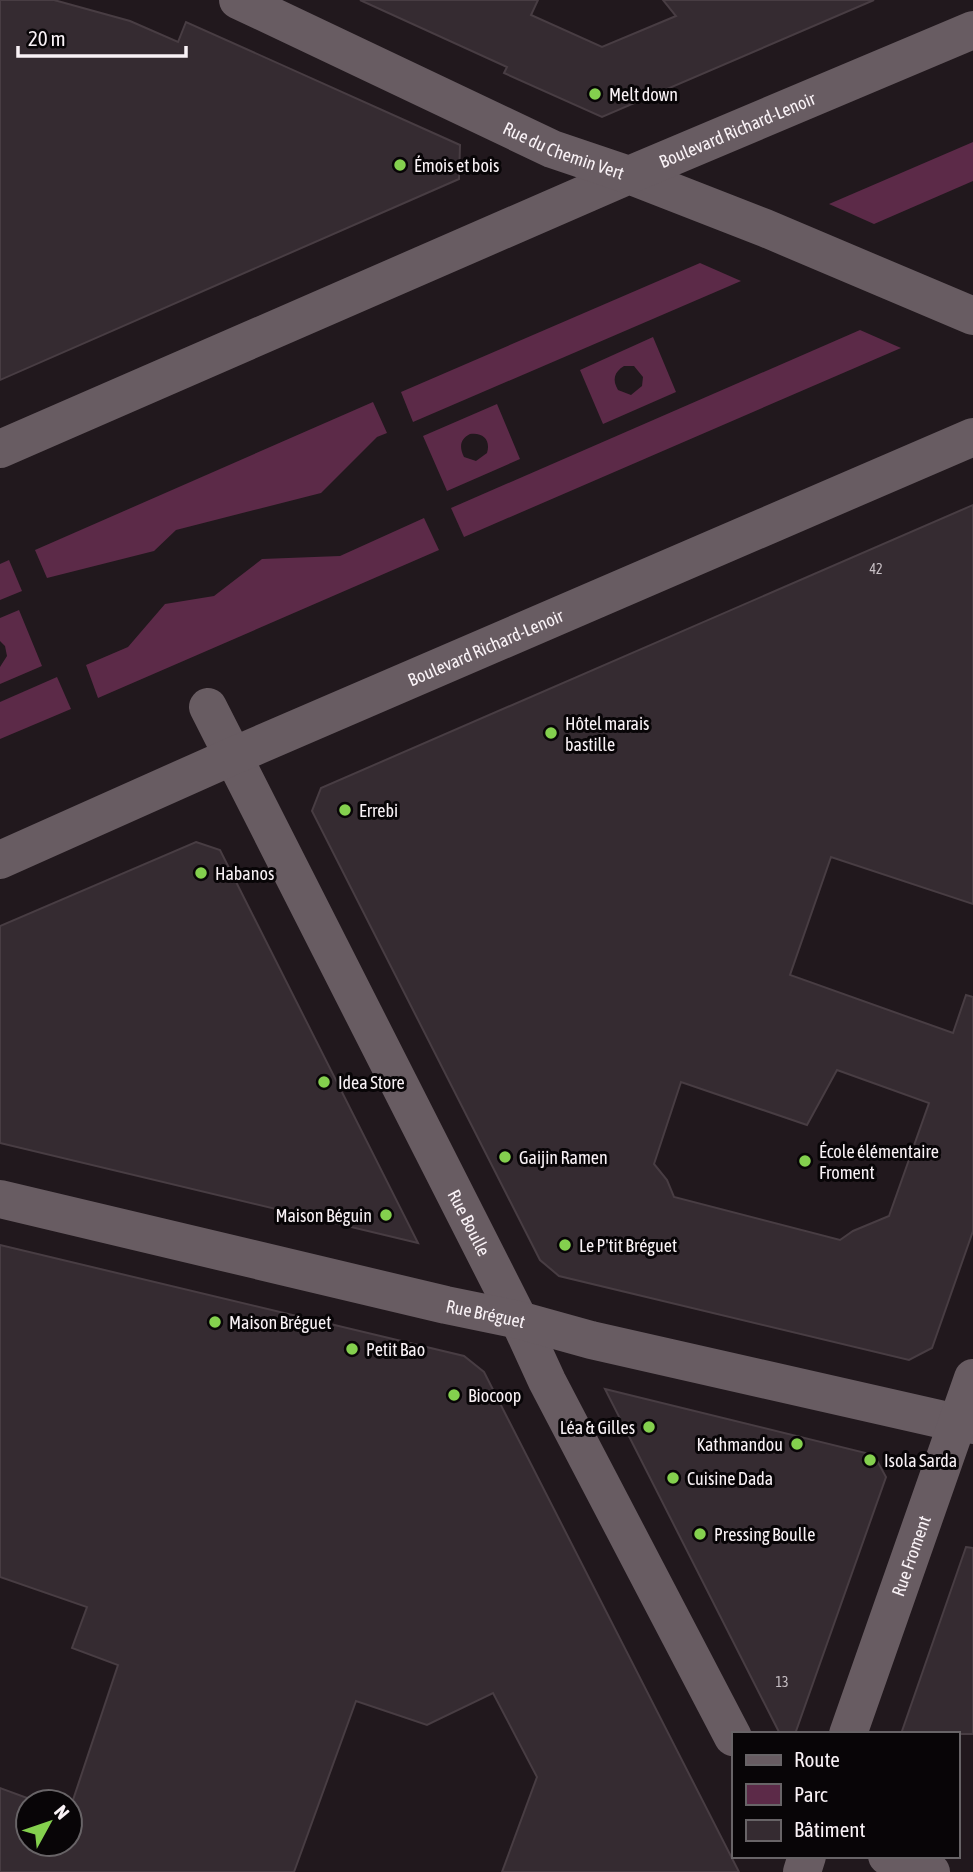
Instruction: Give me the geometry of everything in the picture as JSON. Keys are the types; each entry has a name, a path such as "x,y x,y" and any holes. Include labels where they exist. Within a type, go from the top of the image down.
{"street":[{"name":"Rue du Chemin Vert","path":"238,0 552,149 629,175 765,228 973,316"},
{"name":"Boulevard Richard-Lenoir","path":"0,449 629,175 973,30"},
{"name":"Boulevard Richard-Lenoir","path":"0,860 973,437"},
{"name":"Rue Boulle","path":"208,707 519,1320 547,1381 732,1735"},
{"name":"Rue Bréguet","path":"0,1199 519,1320 591,1340 965,1424"},
{"name":"Rue Froment","path":"849,1732 965,1424 973,1378"},
{"path":"893,1858 932,1872"}],"green space":[{"path":"973,142 973,181 874,224 829,204"},
{"path":"700,263 741,281 413,422 401,392"},
{"path":"860,330 901,348 464,537 451,508"},
{"path":"653,337 676,392 603,424 580,370","holes":["634,366 643,377 642,386 631,395 618,390 615,380 621,368"]},
{"path":"373,402 387,433 377,437 321,493 176,530 154,551 47,578 35,550"},
{"path":"497,404 520,459 447,491 423,436","holes":["470,434 479,434 488,444 487,453 476,461 464,457 461,450 462,441"]},
{"path":"424,518 439,550 98,698 86,665 128,647 165,604 214,596 262,559 340,556"},
{"path":"9,560 22,591 0,600 0,564"},
{"path":"19,610 42,666 0,684 0,667 7,656 5,646 0,641 0,618"},
{"path":"57,677 71,709 0,739 0,702"}],"building":[{"path":"0,0 54,0 130,21 178,42 186,22 460,145 459,179 0,380"},
{"path":"360,0 538,0 531,15 602,47 676,16 663,0 874,0 602,117 504,73 507,67"},
{"path":"973,505 973,904 831,857 790,975 953,1033 966,995 973,997 973,1231 932,1348 909,1360 559,1276 540,1260 312,811 321,788","holes":["837,1070 929,1103 889,1216 853,1231 840,1240 674,1197 667,1180 654,1164 681,1082 807,1125"]},
{"path":"196,842 220,850 418,1243 0,1143 0,926"},
{"path":"0,1245 464,1356 484,1372 739,1872 502,1872 537,1777 493,1693 427,1725 356,1701 294,1872 0,1872 0,1788 14,1793 14,1858 84,1858 84,1788 77,1788 118,1665 72,1648 87,1607 0,1577"},
{"path":"605,1389 874,1455 886,1477 796,1732 779,1732"},
{"path":"966,1547 973,1548 973,1734 902,1732"}],"place":[{"name":"Melt down","path":"595,94"},
{"name":"Émois et bois","path":"400,165"},
{"name":"Hôtel marais bastille","path":"551,733"},
{"name":"Errebi","path":"345,810"},
{"name":"Habanos","path":"201,873"},
{"name":"Idea Store","path":"324,1082"},
{"name":"Gaijin Ramen","path":"505,1157"},
{"name":"École élémentaire Froment","path":"805,1161"},
{"name":"Maison Béguin","path":"386,1215"},
{"name":"Le P'tit Bréguet","path":"565,1245"},
{"name":"Maison Bréguet","path":"215,1322"},
{"name":"Petit Bao","path":"352,1349"},
{"name":"Biocoop","path":"454,1395"},
{"name":"Léa & Gilles","path":"649,1427"},
{"name":"Kathmandou","path":"797,1444"},
{"name":"Isola Sarda","path":"870,1460"},
{"name":"Cuisine Dada","path":"673,1478"},
{"name":"Pressing Boulle","path":"700,1534"}]}
